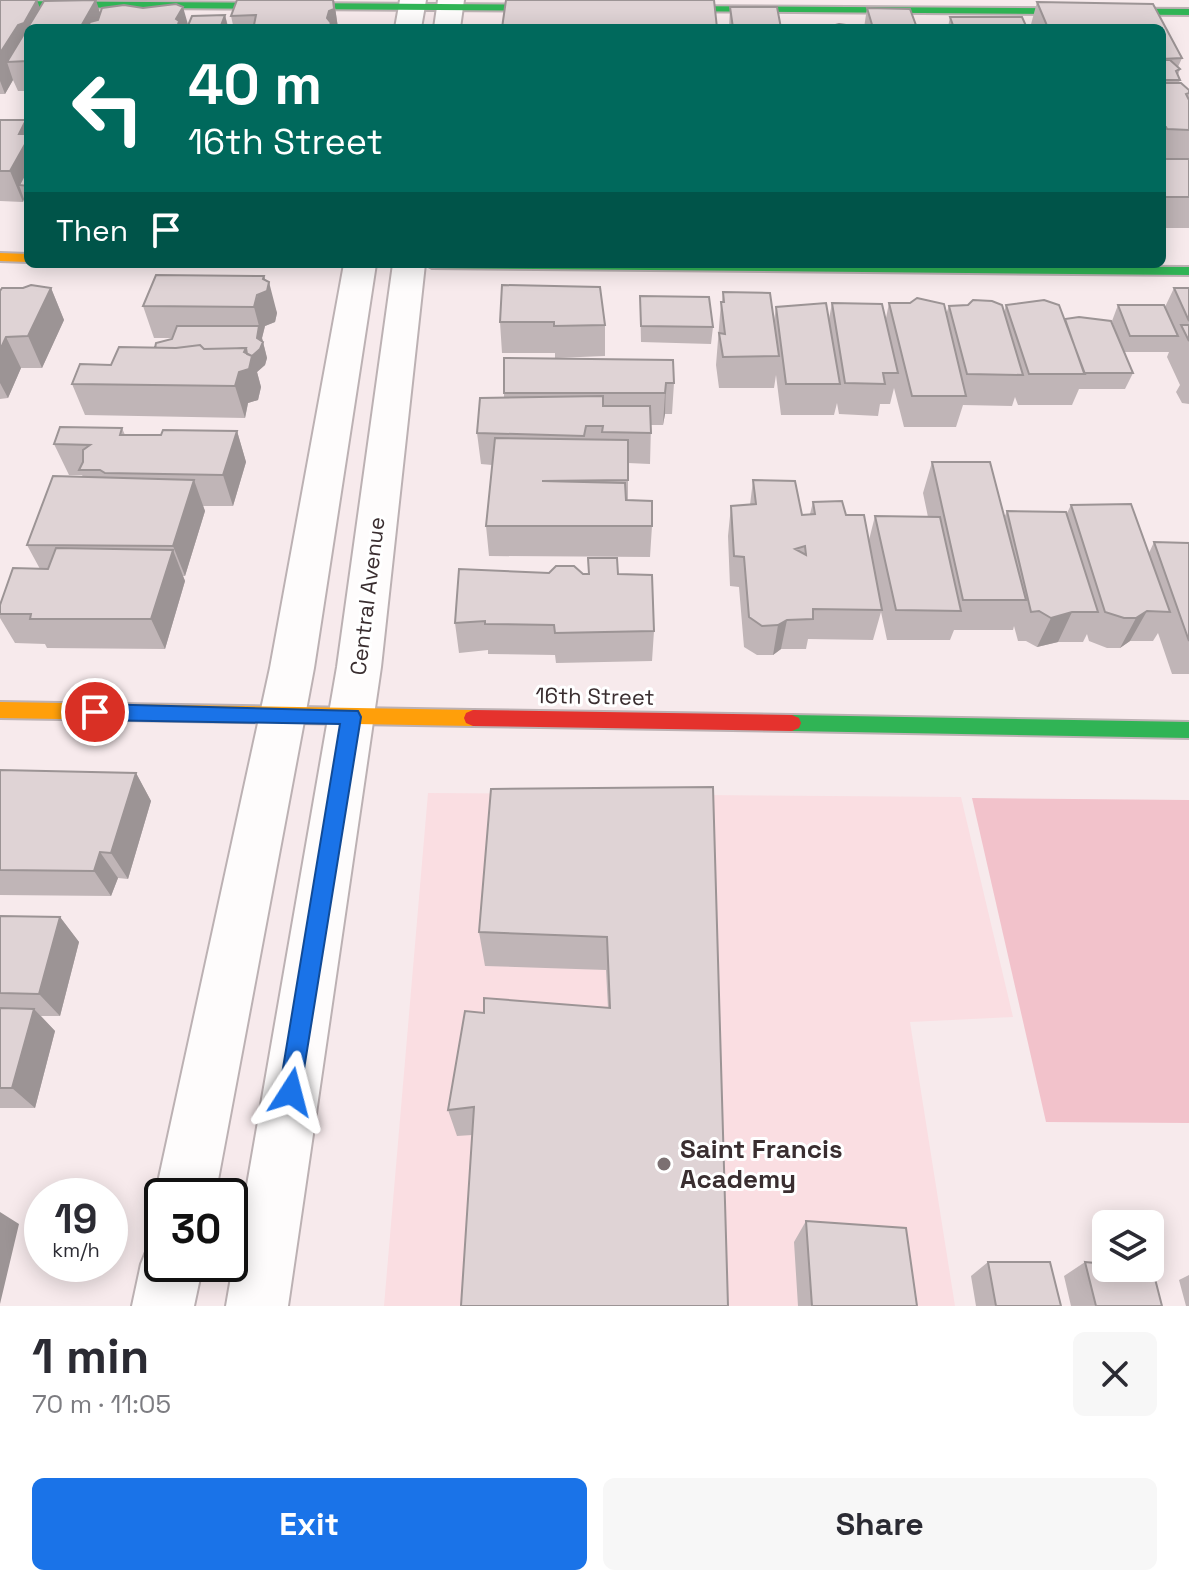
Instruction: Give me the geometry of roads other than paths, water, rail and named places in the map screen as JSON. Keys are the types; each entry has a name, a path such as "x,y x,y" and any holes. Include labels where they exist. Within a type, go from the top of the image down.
{"street":[{"path":"0,4 411,11 589,8"},
{"path":"637,8 1180,8 1189,33"},
{"path":"0,257 24,258"},
{"path":"189,1178 282,716 359,268"},
{"name":"Central Avenue","path":"257,1306 351,717 408,268"},
{"path":"865,268 1189,271"},
{"name":"16th Street","path":"0,710 1189,730"},
{"path":"163,1306 168,1282"}],"place":[{"name":"Saint Francis Academy","path":"664,1164"}]}
